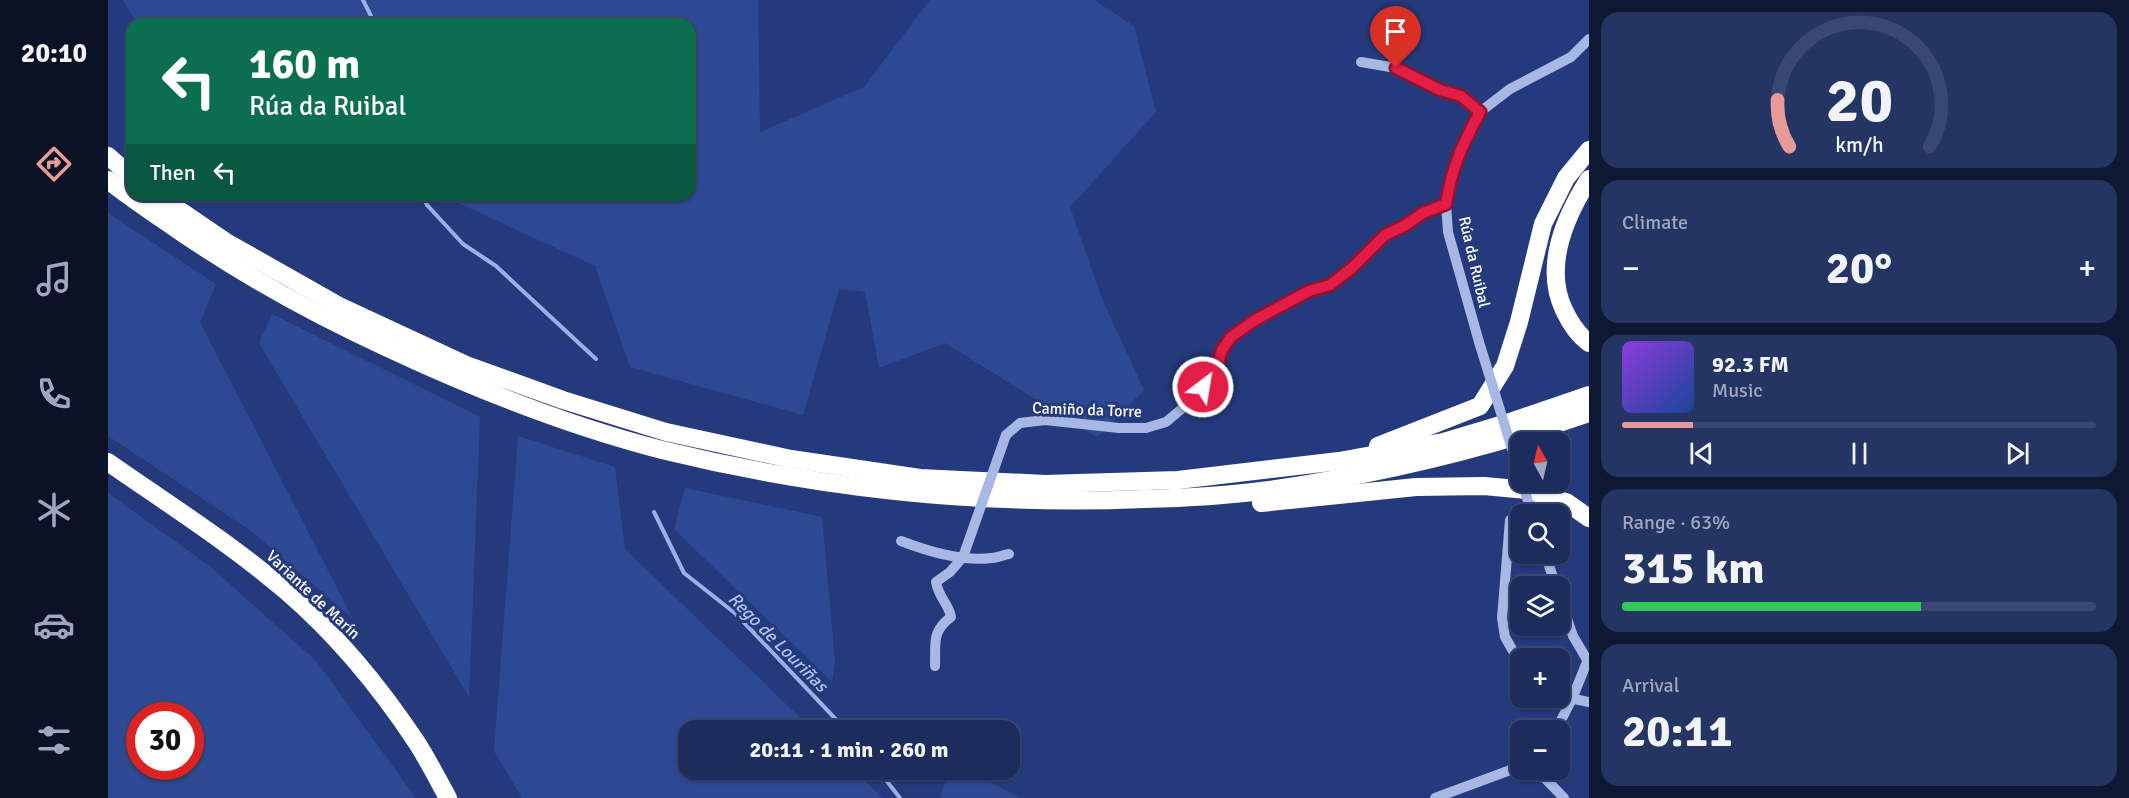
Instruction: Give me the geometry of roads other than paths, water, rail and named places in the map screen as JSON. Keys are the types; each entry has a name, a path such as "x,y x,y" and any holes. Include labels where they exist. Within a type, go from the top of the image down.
{"highway":[{"path":"1339,461 1480,406 1505,366 1519,322 1543,224 1566,178 1589,150"},
{"path":"108,156 126,172"},
{"path":"1589,179 1574,203 1562,231 1556,256 1555,280 1560,302 1570,323 1589,343"},
{"path":"108,180 126,193"},
{"path":"137,201 216,257 340,326 462,382 556,418 660,449 786,477 921,495 1019,501 1094,501 1257,492 1346,478 1445,457 1514,439 1589,414"},
{"path":"167,201 226,242 341,307 466,365 563,400 666,432 791,459 920,478 1045,484 1178,480 1339,461 1443,442 1589,395"},
{"name":"Variante de Marín","path":"108,462 234,549 287,592 330,633 372,681 411,734 448,798"},
{"path":"1169,498 1250,504 1416,487 1484,486 1527,490 1566,502 1589,519"}],"street":[{"name":"Rúa da Ruibal","path":"1510,441 1450,241 1446,204 1450,178 1461,146 1480,112 1510,89 1571,57 1589,39"},
{"path":"1361,62 1396,68 1440,90 1461,96 1480,112"},
{"name":"Camiño da Torre","path":"963,557 1006,435 1020,423 1046,420 1119,428 1146,428 1166,422 1203,387 1216,370 1222,350 1231,337 1255,320 1309,291 1330,285 1352,268 1385,235 1423,213 1446,204"},
{"path":"1510,520 1502,618 1505,637 1511,648"},
{"path":"900,541 916,547 963,557 991,558 1009,554"},
{"path":"935,666 936,632 951,617 949,608 938,594 936,582 950,572 963,557"},
{"path":"1561,720 1588,663 1570,627"},
{"path":"1572,699 1589,702"},
{"path":"1435,798 1510,770"},
{"path":"1547,780 1564,798"}],"waterway":[{"name":"Rego de Louriñas","path":"363,0 372,18"},
{"name":"Rego de Louriñas","path":"425,201 463,244 496,266 596,359"},
{"name":"Rego de Louriñas","path":"654,512 684,573 736,614 837,720"},
{"name":"Rego de Louriñas","path":"886,780 900,798"}]}
